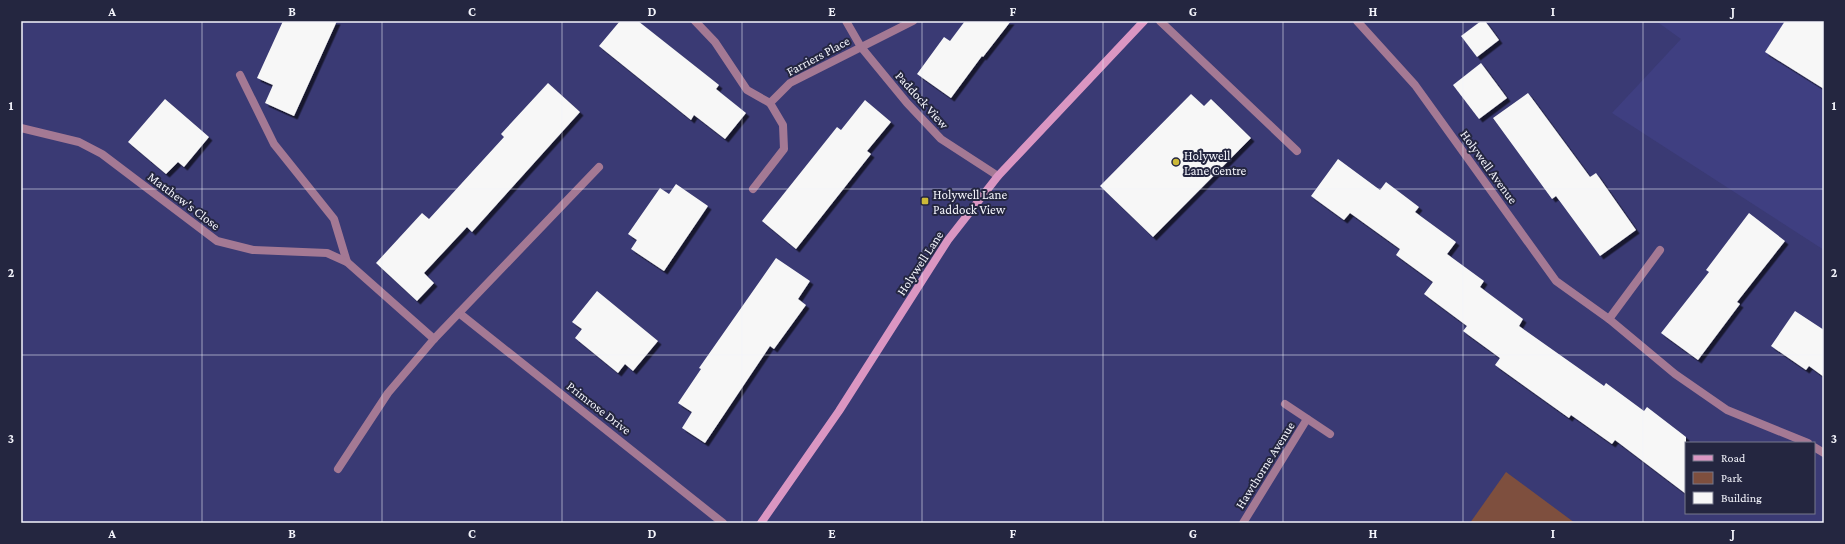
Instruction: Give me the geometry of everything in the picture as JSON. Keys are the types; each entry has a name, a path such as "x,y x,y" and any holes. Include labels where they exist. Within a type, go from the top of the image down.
{"main road":[{"name":"Holywell Lane","path":"762,523 839,411 948,240 998,176 1144,21"}],"street":[{"path":"695,21 715,42 747,90 770,103 783,125 784,149 753,189"},
{"name":"Paddock View","path":"846,21 861,47 907,103 941,139 998,176"},
{"name":"Farriers Place","path":"770,103 790,83 913,21"},
{"path":"1160,21 1296,152"},
{"name":"Holywell Avenue","path":"1357,21 1415,85 1556,281 1609,319 1675,374 1727,410 1806,442"},
{"path":"240,76 274,144 334,219 347,262"},
{"name":"Matthew's Close","path":"21,128 79,142 102,154 217,241 253,250 327,253 347,262 434,339"},
{"path":"338,470 388,393 434,339 599,167"},
{"path":"1609,319 1660,250"},
{"name":"Primrose Drive","path":"459,313 723,523"},
{"name":"Hawthorne Avenue","path":"1285,404 1330,434"},
{"name":"Hawthorne Avenue","path":"1243,523 1307,419"},
{"path":"1815,448 1824,453"}],"shaded area":[{"path":"1656,21 1824,21 1824,250 1612,113 1681,39"}],"green space":[{"path":"1506,472 1575,523 1470,523"}],"building":[{"path":"283,21 337,21 294,116 265,103 273,85 257,78"},
{"path":"620,21 638,21 719,85 716,89 746,113 725,139 694,115 691,120 599,46"},
{"path":"965,21 1011,21 983,57 982,56 951,98 917,74 944,37 950,41"},
{"path":"1481,21 1485,21 1499,40 1477,57 1461,36"},
{"path":"1785,21 1824,21 1824,89 1765,52"},
{"path":"1481,63 1507,98 1479,119 1453,85"},
{"path":"548,83 580,112 472,232 467,227 424,273 434,283 417,301 376,263 422,213 429,219 504,137 501,134"},
{"path":"1528,93 1590,177 1596,173 1636,230 1600,256 1556,196 1552,199 1493,118"},
{"name":"Holywell Lane Centre","path":"1191,94 1204,106 1211,99 1251,138 1153,237 1100,186"},
{"path":"165,99 209,137 184,167 178,162 166,174 128,142"},
{"path":"865,100 891,122 867,151 871,154 796,249 762,221 837,127 841,130"},
{"path":"1338,159 1380,190 1386,182 1419,207 1415,212 1456,242 1447,254 1484,281 1480,287 1523,319 1519,326 1604,386 1606,383 1644,411 1647,407 1686,437 1685,493 1615,440 1612,444 1571,415 1569,418 1495,365 1500,358 1463,331 1467,326 1424,294 1433,282 1396,255 1400,249 1350,213 1344,220 1311,196"},
{"path":"676,184 708,206 664,271 631,249 637,240 628,234 660,188 669,194"},
{"path":"1749,213 1785,241 1737,302 1740,304 1698,360 1661,333 1709,272 1706,270"},
{"path":"776,258 810,281 798,299 806,305 774,349 770,346 705,443 682,428 692,412 678,403 701,369 699,368"},
{"path":"597,291 658,341 633,371 625,364 618,373 575,338 582,329 572,322"},
{"path":"1795,311 1824,330 1824,377 1809,366 1806,370 1771,346"}],"place":[{"name":"Holywell Lane Centre","path":"1176,162"},
{"name":"Holywell Lane Paddock View","path":"925,201"}]}
